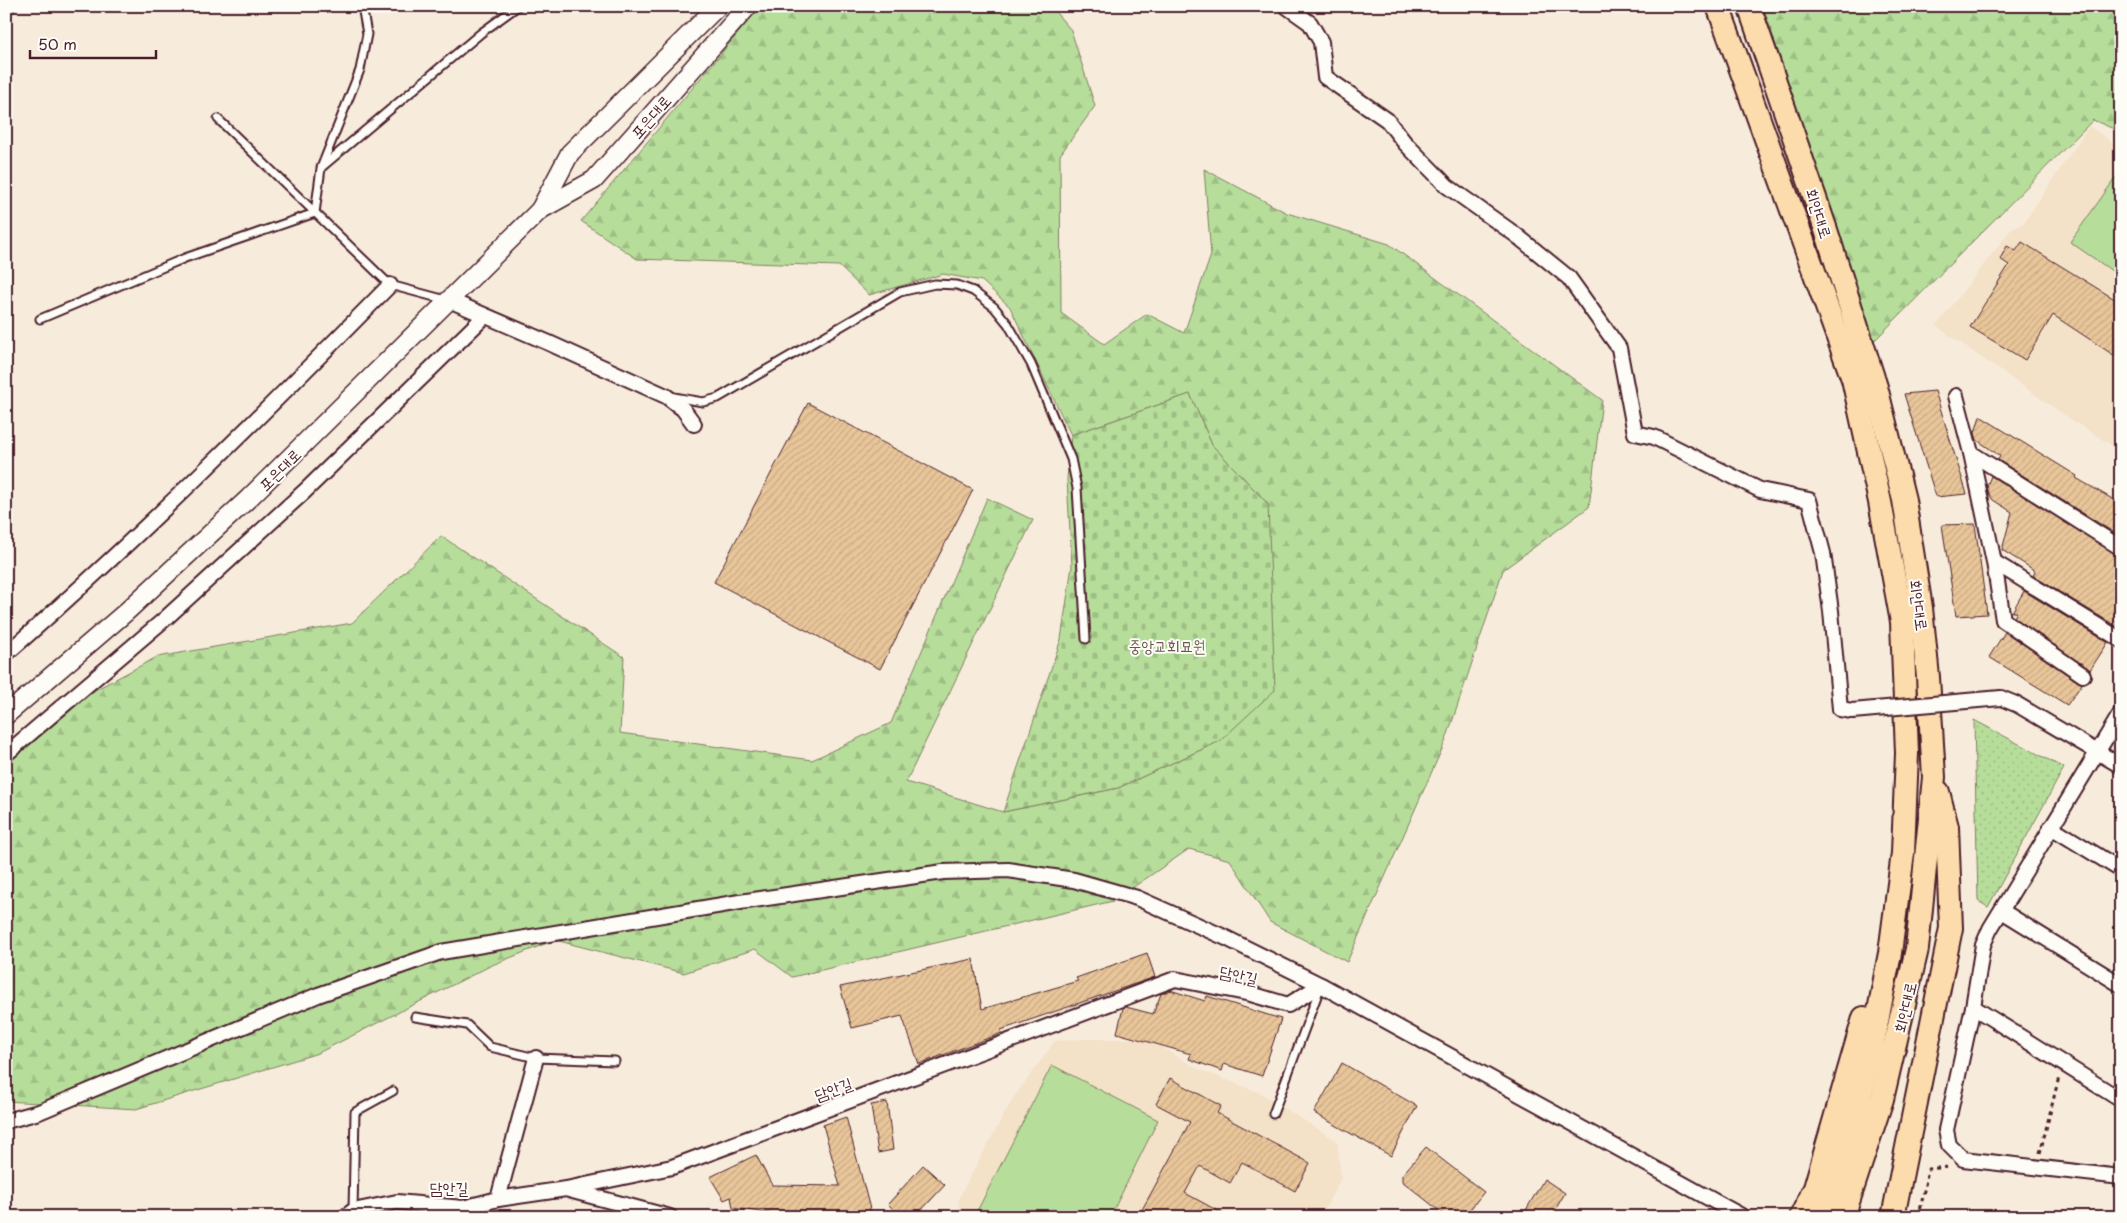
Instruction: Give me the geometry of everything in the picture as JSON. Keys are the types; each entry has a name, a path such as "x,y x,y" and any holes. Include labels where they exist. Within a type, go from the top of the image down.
{"highway":[{"name":"회안대로","path":"1718,6 1853,379 1880,502 1902,622 1907,753 1889,841 1870,999 1815,1188 1822,1216"},
{"name":"회안대로","path":"1749,6 1826,230 1870,368 1904,500 1922,608 1928,677 1934,777 1917,949 1882,1100 1822,1216"},
{"path":"1893,1217 1951,928 1947,827 1934,777"}],"street":[{"name":"포은대로","path":"6,715 126,612 249,498 540,210 594,180 748,6"},
{"path":"1286,6 1310,22 1321,42 1325,78 1387,120 1405,143 1447,186 1516,235 1569,278 1619,348 1635,433 1654,437 1760,490 1809,500 1823,553 1831,611 1840,709 1852,711 2001,698 2018,705 2121,766"},
{"name":"포은대로","path":"540,210 570,153 710,10"},
{"path":"6,654 184,490 271,406 390,285"},
{"path":"449,300 666,396 683,409 694,424"},
{"path":"6,754 108,670 291,504 485,316"},
{"path":"1956,396 1971,453 1994,562 2003,620 2083,675"},
{"path":"1971,453 2121,548"},
{"path":"1994,562 2121,640"},
{"path":"2120,1176 1963,1159 1949,1145 1946,1130 1973,1007 1983,945 2051,827 2121,713"},
{"path":"2051,827 2121,870"},
{"path":"6,1121 39,1112 318,996 441,952 740,902 943,872 1008,870 1074,880 1137,898 1224,937 1321,985 1743,1217"},
{"path":"2002,911 2121,985"},
{"name":"담안길","path":"349,1214 397,1202 463,1208 498,1199 566,1189 672,1167 1175,979 1251,994 1288,1004 1321,985"},
{"path":"1973,1007 2121,1100"},
{"path":"498,1199 536,1058"},
{"path":"566,1189 670,1217"}],"lane":[{"path":"6,14 11,6"},
{"path":"315,213 321,168 360,70 367,34 362,6"},
{"path":"321,168 481,33 518,6"},
{"path":"218,119 390,285 449,300"},
{"path":"40,319 185,258 315,213"},
{"path":"666,396 703,402 718,398 900,292 935,284 957,285 973,292 994,307 1008,324 1031,364 1071,459 1077,488 1086,639"},
{"path":"1273,1114 1321,985"},
{"path":"415,1017 467,1026 490,1047 536,1058 615,1061"},
{"path":"349,1214 355,1112 393,1091"}],"path":[{"path":"2036,1167 2062,1064"},
{"path":"1919,1217 1928,1169 1956,1167"}],"shaded area":[{"path":"2089,126 2121,149 2121,451 2076,423 1936,326 2012,228 2023,224"},
{"path":"1139,1039 1161,1047 1198,1069 1260,1093 1337,1141 1341,1178 1321,1217 958,1217 959,1197 1012,1100 1055,1041"}],"green space":[{"path":"761,6 1050,6 1071,30 1095,106 1060,155 1061,313 1104,344 1147,314 1184,333 1211,255 1204,169 1287,213 1389,244 1602,400 1589,507 1503,570 1446,740 1347,962 1270,922 1230,860 1189,849 1113,901 792,977 755,949 684,973 555,940 492,965 318,1053 136,1109 6,1101 6,765 95,690 157,657 352,623 441,536 624,657 620,733 812,760 891,723 987,498 1033,520 906,782 1003,812 1118,788 1220,741 1268,504 1212,445 1190,394 1071,435 1010,307 982,281 943,274 869,295 839,266 637,259 581,221"},
{"path":"1763,6 2121,6 2121,132 2093,120 1874,341"},
{"path":"2121,170 2121,277 2070,242"},
{"name":"중앙교회묘원","path":"1190,394 1212,445 1268,504 1275,690 1220,741 1118,788 1003,812 1061,639 1072,566 1067,479 1071,435"},
{"path":"1974,720 2064,768 1988,907 1978,901"},
{"path":"1052,1065 1158,1120 1110,1217 974,1217"}],"building":[{"path":"2022,242 2121,303 2121,360 2053,315 2025,360 1970,327 2009,265 2000,259 2007,246 2016,251"},
{"path":"1935,391 1967,494 1936,497 1904,394"},
{"path":"808,403 973,490 880,669 714,582"},
{"path":"1980,416 2077,476 2076,478 2121,504 2121,537 1998,460 2000,456 1977,440 1975,433"},
{"path":"1991,476 2121,557 2121,618 2116,626 2033,576 2034,570 2002,550 2012,512 1993,500 1989,494 1987,486"},
{"path":"1975,524 1987,614 1956,616 1942,525"},
{"path":"2024,591 2107,642 2090,670 2014,617 2017,612 2012,612"},
{"path":"2005,632 2082,684 2067,705 1989,657"},
{"path":"1147,953 1155,977 1001,1030 1002,1033 919,1064 902,1016 852,1028 840,987 973,959 982,1009 1078,981 1076,978"},
{"path":"1170,990 1205,1001 1207,996 1281,1019 1262,1076 1224,1064 1222,1071 1189,1059 1191,1054 1117,1033 1123,1008 1126,1007 1153,1014 1161,994"},
{"path":"1342,1063 1417,1106 1391,1156 1314,1113"},
{"path":"1170,1078 1221,1106 1217,1113 1310,1163 1295,1191 1242,1162 1230,1183 1200,1166 1185,1193 1229,1217 1138,1217 1190,1122 1156,1104"},
{"path":"887,1102 893,1150 878,1153 871,1105"},
{"path":"846,1117 871,1213 857,1217 779,1215 733,1208 731,1197 724,1200 710,1177 756,1155 772,1185 840,1186 823,1125"},
{"path":"1426,1147 1484,1192 1464,1217 1447,1217 1402,1181 1402,1175"},
{"path":"923,1165 945,1185 915,1217 901,1217 888,1204"},
{"path":"1544,1179 1565,1193 1551,1217 1522,1217"}]}
